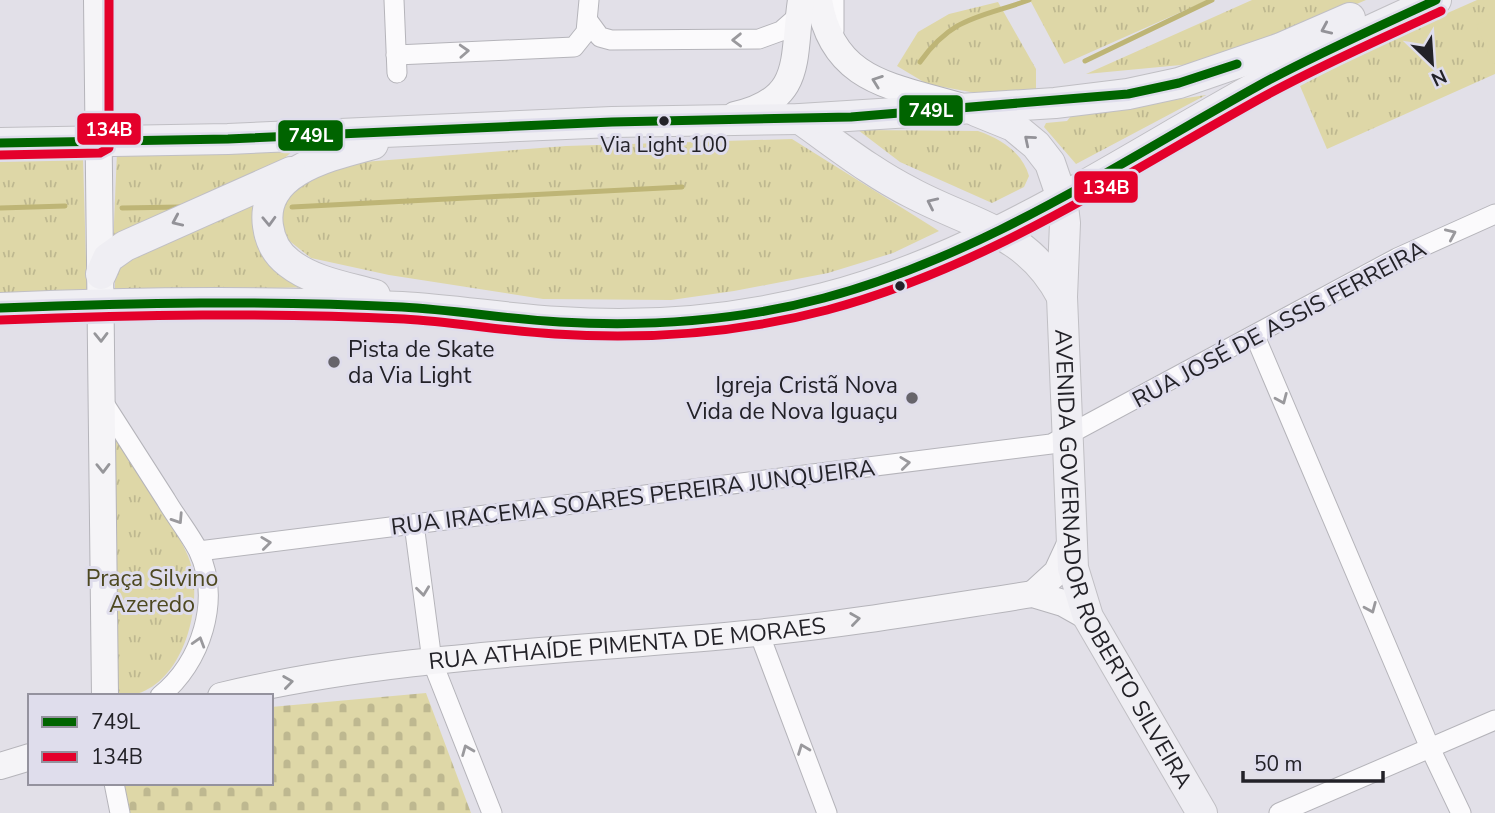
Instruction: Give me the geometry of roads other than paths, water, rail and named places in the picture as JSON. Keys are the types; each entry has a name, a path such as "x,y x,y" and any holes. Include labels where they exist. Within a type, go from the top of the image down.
{"main road":[{"path":"97,0 105,694"},
{"path":"0,142 99,141 716,119 800,120 1055,103 1153,90 1281,48 1388,0"},
{"path":"0,307 101,303 276,302 433,310 562,323 702,320 790,305 863,287 994,231 1062,198 1263,83 1436,0"},
{"path":"716,119 765,106 784,91 794,57 800,8"},
{"name":"AVENIDA GOVERNADOR ROBERTO SILVEIRA","path":"826,22 844,59 867,77 1013,126 1036,145 1050,163 1062,198 1065,223 1062,297 1066,439 1070,544 1075,575 1088,617 1202,813"},
{"name":"AVENIDA GOVERNADOR ROBERTO SILVEIRA","path":"800,120 911,193 994,231 1037,258 1062,297"},
{"path":"101,274 108,258 125,246 307,165 373,144 476,128"},
{"path":"307,165 281,186 270,204 270,234 281,256 296,268 323,280 433,310"},
{"path":"1033,594 1057,572 1070,544"},
{"name":"RUA ATHAÍDE PIMENTA DE MORAES","path":"230,694 274,684 432,661 759,633 1033,594 1063,603 1088,617"},
{"path":"0,766 28,758"}],"street":[{"path":"394,0 396,64 574,47 583,37 589,22 589,0"},
{"name":"AVENIDA GOVERNADOR ROBERTO SILVEIRA","path":"826,22 834,0"},
{"path":"589,22 600,37 611,40 747,40 775,35 800,8"},
{"name":"RUA JOSÉ DE ASSIS FERREIRA","path":"1066,439 1397,258 1493,222"},
{"path":"1255,336 1430,748 1461,813"},
{"path":"102,400 199,551 207,582 201,639 185,672 162,694"},
{"name":"RUA IRACEMA SOARES PEREIRA JUNQUEIRA","path":"199,551 1023,448 1066,439"},
{"path":"414,524 432,661 492,813"},
{"path":"759,633 827,813"},
{"path":"1279,813 1495,720"},
{"path":"114,785 120,813"}],"waterway":[{"path":"920,62 944,35 968,20 1029,0"},
{"path":"1085,61 1212,0"},
{"path":"292,207 682,187"},
{"path":"0,208 65,206"},
{"path":"122,208 181,207"}],"place":[{"name":"Via Light 100","path":"664,121"},
{"name":"Pista de Skate da Via Light","path":"334,362"},
{"name":"Igreja Cristã Nova Vida de Nova Iguaçu","path":"912,398"}],"park label":[{"name":"Praça Silvino Azeredo","path":"152,591"}]}
